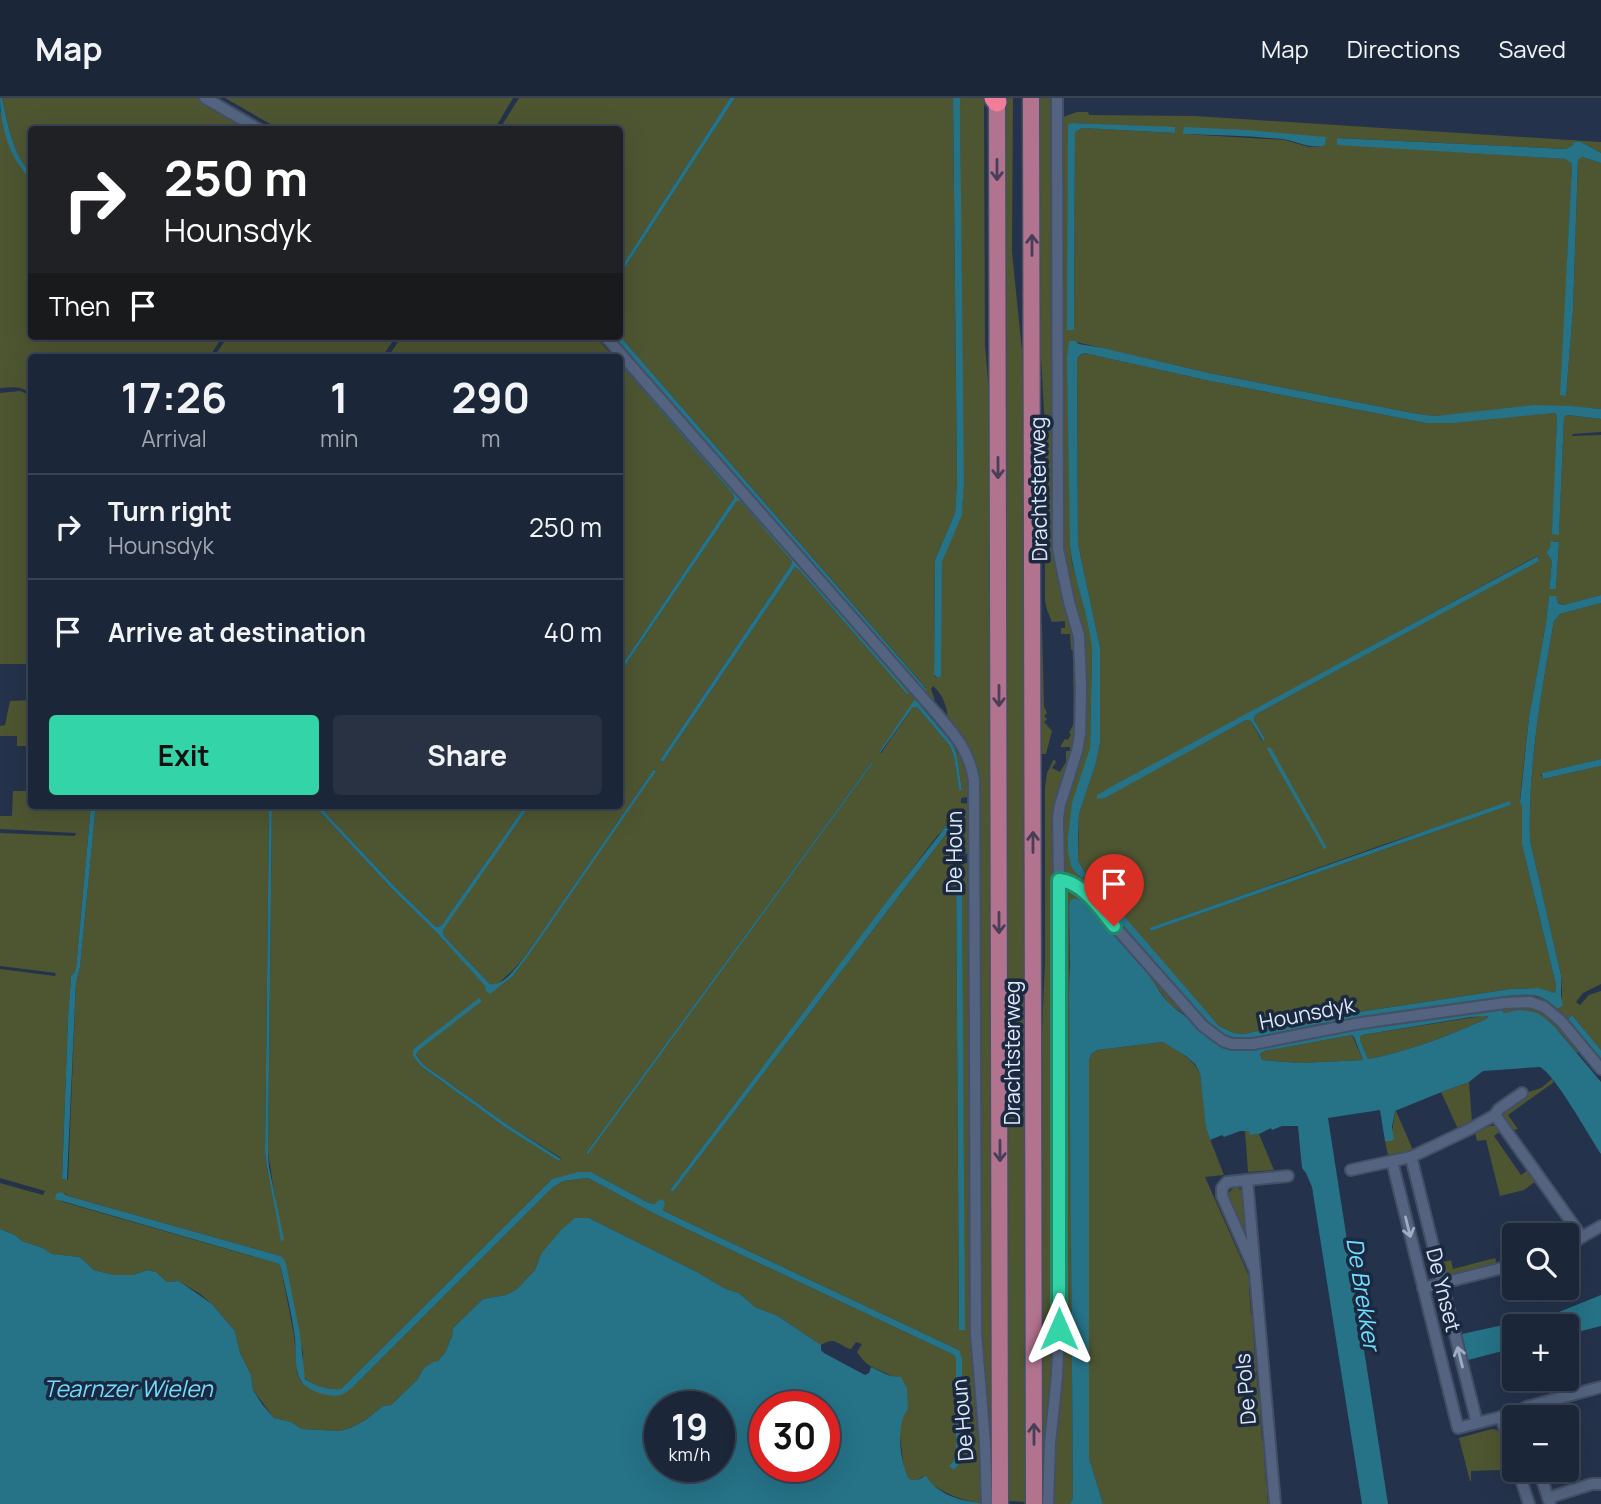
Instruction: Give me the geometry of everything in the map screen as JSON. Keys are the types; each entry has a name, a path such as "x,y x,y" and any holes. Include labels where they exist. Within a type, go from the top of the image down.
{"main road":[{"name":"Drachtsterweg","path":"1031,98 1041,1504"},
{"name":"Drachtsterweg","path":"994,1502 996,99"}],"street":[{"path":"205,98 253,126"},
{"name":"Drachtsterweg","path":"1041,1504 1058,1368 1059,1329 1058,818 1080,734 1081,674 1079,636 1058,549 1057,98"},
{"name":"De Houn","path":"609,340 621,354"},
{"name":"De Houn","path":"623,356 937,714 963,746 972,768 975,1333 985,1443 994,1502"},
{"name":"Hounsdyk","path":"1059,880 1069,881 1080,887 1203,1027 1223,1041 1253,1044 1361,1023 1505,1003 1531,1002 1544,1007 1561,1021 1601,1069"},
{"path":"1351,1170 1411,1157 1471,1129 1495,1115 1521,1093"},
{"path":"1495,1115 1582,1237"},
{"name":"De Ynset","path":"1392,1161 1458,1428 1477,1423 1411,1157"},
{"name":"De Pols","path":"1255,1271 1221,1192 1227,1182 1288,1176"},
{"name":"De Pols","path":"1247,1180 1275,1504"},
{"path":"1579,1239 1601,1226"},
{"path":"1423,1288 1502,1268"},
{"path":"1530,1405 1601,1387"},
{"path":"1477,1423 1501,1417 1502,1420"},
{"path":"1522,1482 1530,1504"},
{"path":"1543,1482 1549,1501 1592,1484 1601,1484"}],"green space":[{"path":"2,98 200,98 250,126 28,126 28,169 19,156"},
{"path":"225,98 513,98 496,126 274,126"},
{"path":"519,98 730,98 623,264 623,126 502,126"},
{"path":"735,98 953,98 957,482 955,513 935,560 934,675 939,678 942,562 963,504 960,98 984,98 985,345 992,465 994,1501 991,1501 981,1371 977,780 948,721 944,702 937,690 933,686 931,689 935,700 927,699 612,340 616,340 912,679 927,689 623,339 623,270"},
{"path":"1004,98 1013,98 1012,252 1026,390 1027,1502 1007,1501"},
{"path":"1038,98 1052,98 1062,590 1075,646 1074,721 1073,650 1070,634 1061,634 1065,621 1052,622 1045,600 1045,429 1038,303"},
{"path":"0,110 15,155 28,176 28,340 220,340 211,354 28,354 28,392 21,388 0,388"},
{"path":"1077,112 1088,112 1089,115 1195,116 1601,142 1601,153 1581,142 1574,142 1567,149 1338,138 1337,144 1567,159 1572,164 1561,395 1566,395 1573,311 1578,160 1582,157 1601,163 1601,409 1553,406 1435,416 1418,414 1209,373 1076,342 1070,547 1092,649 1090,748 1068,852 1084,871 1078,860 1079,814 1100,743 1100,647 1078,544 1077,359 1080,356 1090,354 1210,381 1426,423 1555,413 1553,534 1559,534 1564,416 1601,419 1601,432 1572,436 1601,435 1601,595 1563,605 1549,597 1529,717 1520,798 1522,845 1556,985 1555,993 1539,988 1510,989 1346,1014 1243,1034 1234,1033 1219,1026 1139,935 1091,891 1218,1032 1250,1039 1318,1024 1515,995 1540,997 1559,1009 1562,994 1561,975 1530,840 1533,757 1554,621 1560,614 1601,603 1601,759 1541,775 1543,779 1601,766 1601,984 1583,993 1576,1002 1580,1005 1589,995 1601,991 1601,1050 1572,1015 1567,1020 1601,1061 1601,1065 1541,1002 1241,1042 1215,1034 1081,885 1063,870 1064,806 1083,749 1085,687 1063,557 1063,117","holes":["1068,124 1175,128 1174,133 1082,128 1075,132 1074,329 1068,330","1184,128 1325,137 1319,147 1309,147 1285,140 1184,134","1552,541 1559,542 1556,589 1549,589 1552,561 1546,552","1539,557 1538,561 1255,715 1254,720 1265,739 1262,741 1251,721 1246,720 1100,800 1247,714","1511,803 1151,931 1150,928 1385,844"]},
{"path":"225,340 393,340 384,354 216,354"},
{"path":"399,340 598,340 609,352 609,354 390,354"},
{"path":"623,361 954,739 969,769 971,794 961,798 961,803 971,804 971,853 960,855 960,862 971,864 982,1503 950,1494 922,1477 917,1480 909,1479 904,1469 899,1429 904,1414 895,1378 866,1363 857,1352 862,1344 856,1342 851,1349 834,1341 821,1345 778,1316 755,1307 739,1293 726,1289 589,1218 541,1254 535,1270 517,1289 506,1295 483,1299 453,1328 445,1353 438,1361 423,1369 417,1380 391,1405 383,1406 364,1421 340,1431 302,1429 291,1422 274,1418 253,1390 251,1375 240,1353 235,1331 212,1304 179,1281 167,1282 156,1272 147,1270 133,1275 114,1275 94,1270 80,1257 52,1254 0,1229 0,1183 43,1195 45,1191 0,1178 0,969 55,976 56,973 0,966 0,833 75,836 76,833 0,829 0,816 12,816 13,791 28,791 28,809 91,809 76,968 71,976 68,1017 62,1179 68,1180 76,983 80,967 96,809 269,809 265,1153 282,1241 268,1153 272,809 318,809 487,987 499,987 512,977 521,965 656,770 654,769 526,955 497,985 490,984 444,936 444,927 527,809 623,809 623,669 737,501 740,501 790,558","holes":["790,558 907,694 795,567 663,762 660,760 791,565","913,703 923,707 953,744 962,790 959,790 950,746 917,707 913,707 881,753 879,752","872,762 587,1154 586,1153","963,811 957,849 958,828 953,825 673,1192 670,1190 937,836","962,868 964,1330 959,1330 956,869","413,1050 419,1050 416,1055 424,1065 508,1125 561,1158 560,1161 506,1128 422,1067","591,1172 647,1202 658,1202 666,1212 959,1350 959,1464 953,1462 956,1450 954,1355 655,1214 588,1178 563,1181 552,1188 354,1386 334,1395 301,1382 297,1373 294,1335 279,1264 60,1201 65,1193 281,1256 303,1353 304,1376 315,1385 341,1389 552,1179"]},
{"path":"623,367 734,498 623,664"},
{"path":"20,391 28,397 28,664 0,664 0,393"},
{"path":"1041,623 1044,706 1047,713 1044,722 1052,731 1046,754 1039,754"},
{"path":"28,700 28,746 17,746 17,736 0,736 0,726 5,725 10,701"},
{"path":"1074,723 1073,749 1053,826 1054,1346 1041,1503 1040,1085 1045,959 1045,787 1047,773 1054,759 1056,762 1052,768 1060,772 1066,762 1066,751 1070,751 1070,747 1060,747 1065,739 1068,740"},
{"path":"322,809 523,809 441,926 436,927"},
{"path":"1069,885 1075,888 1222,1043 1519,1004 1544,1009 1581,1049 1577,1053 1547,1020 1539,1015 1504,1013 1501,1009 1232,1051 1219,1047 1184,1014 1171,1006 1120,939 1069,907 1073,1498 1070,1504 1054,1504 1052,1495 1064,892"},
{"path":"1488,1015 1486,1019 1428,1042 1368,1059 1360,1040 1362,1035"},
{"path":"1352,1035 1363,1060 1300,1063 1262,1060 1260,1054 1263,1051"},
{"path":"1163,1042 1189,1059 1200,1073 1208,1134 1224,1175 1205,1177 1252,1283 1249,1287 1251,1315 1255,1315 1255,1357 1259,1357 1260,1370 1256,1371 1259,1399 1262,1399 1262,1441 1266,1441 1267,1454 1264,1455 1266,1483 1269,1483 1268,1504 1103,1504 1089,1458 1089,1060 1097,1050"},
{"path":"1552,1079 1554,1082 1508,1115 1518,1129 1513,1130 1502,1113 1526,1093 1541,1088"},
{"path":"1469,1082 1472,1122 1458,1129 1441,1092"},
{"path":"1395,1111 1413,1150 1388,1155 1385,1141 1391,1141"},
{"path":"1490,1126 1501,1131 1494,1136 1521,1175 1528,1170 1536,1181 1524,1190 1500,1196 1486,1140 1477,1141 1475,1132"},
{"path":"1245,1131 1250,1131 1251,1135 1259,1134 1274,1170 1248,1172"},
{"path":"1233,1188 1243,1191 1246,1229 1240,1228 1227,1195"},
{"path":"1495,1258 1497,1264 1447,1276 1444,1262 1451,1260 1453,1269"},
{"path":"1497,1430 1502,1441 1502,1478 1501,1470 1471,1471 1470,1481 1459,1438"}],"water":[{"path":"0,98 15,147 28,169 28,176 12,152 2,120"},
{"path":"730,98 735,98 623,270 623,264"},
{"path":"953,98 960,98 964,482 962,515 942,562 941,676 938,678 934,675 935,560 955,513 957,482"},
{"path":"1068,124 1175,127 1175,133 1082,128 1075,132 1074,330 1067,330"},
{"path":"1184,127 1326,137 1325,145 1314,146 1282,139 1183,134"},
{"path":"1337,138 1566,149 1574,142 1581,142 1601,153 1601,163 1582,157 1578,160 1573,311 1566,396 1560,395 1572,164 1566,159 1337,145"},
{"path":"623,339 927,691 923,691 616,340"},
{"path":"1069,341 1209,373 1418,414 1435,416 1535,405 1601,409 1601,419 1567,415 1564,417 1559,535 1552,534 1555,413 1426,423 1088,354 1080,355 1077,359 1078,544 1100,647 1100,743 1079,814 1078,860 1086,875 1082,878 1071,865 1068,837 1072,803 1090,748 1092,649 1070,547"},
{"path":"623,362 909,693 907,694 795,567 663,762 660,760 791,565 792,561 740,501 737,501 623,669 623,664 734,498 623,367"},
{"path":"1551,541 1559,542 1556,589 1549,589 1552,561 1546,552"},
{"path":"1538,556 1539,561 1255,715 1254,720 1265,739 1263,741 1251,721 1246,720 1105,798 1097,799 1097,795 1118,783"},
{"path":"1601,595 1601,603 1560,614 1554,621 1533,757 1530,840 1561,975 1563,1005 1558,1009 1534,995 1507,996 1318,1024 1250,1039 1232,1038 1218,1032 1209,1024 1091,891 1092,886 1098,886 1219,1026 1234,1033 1243,1034 1346,1014 1510,989 1539,988 1555,993 1556,985 1522,845 1520,802 1529,717 1549,596 1556,596 1558,603 1563,605"},
{"path":"915,699 953,744 962,790 959,790 950,746 917,707 913,707 879,752"},
{"path":"1268,747 1271,748 1327,848 1324,849"},
{"path":"1601,759 1601,766 1543,779 1542,776 1542,773"},
{"path":"872,762 588,1154 586,1153"},
{"path":"654,769 656,771 528,956 512,977 490,994 437,933 318,809 322,809 436,927 441,926 523,809 527,809 443,930 444,936 490,984 501,982 526,955"},
{"path":"1510,801 1511,805 1151,931 1149,928"},
{"path":"91,809 96,809 80,967 76,983 67,1180 62,1179 68,1017 71,976 76,968"},
{"path":"269,809 272,809 268,1153 284,1240 281,1241 265,1153"},
{"path":"959,810 963,811 963,850 957,850 958,828 953,825 673,1192 670,1190 891,896"},
{"path":"956,868 962,868 965,1330 959,1330"},
{"path":"1071,899 1077,899 1089,906 1107,923 1171,1005 1210,1039 1231,1050 1239,1051 1369,1026 1501,1009 1504,1013 1519,1010 1537,1013 1546,1019 1601,1082 1601,1154 1563,1094 1540,1067 1483,1071 1469,1082 1395,1111 1392,1127 1394,1139 1391,1141 1385,1141 1380,1110 1328,1118 1388,1504 1362,1504 1312,1187 1302,1168 1298,1126 1271,1128 1250,1135 1249,1131 1240,1131 1210,1140 1200,1073 1186,1056 1163,1042 1097,1050 1089,1060 1089,1458 1103,1504 1070,1504 1073,1498","holes":["1488,1016 1428,1042 1368,1059 1360,1040 1362,1035","1352,1035 1363,1060 1300,1063 1262,1060 1260,1054 1264,1051"]},
{"path":"479,998 482,1001 416,1055 424,1065 561,1159 559,1161 506,1128 422,1067 413,1056 416,1047"},
{"path":"1572,1015 1601,1050 1601,1061 1567,1020"},
{"path":"578,1172 591,1172 647,1202 654,1204 661,1199 665,1202 663,1210 666,1212 959,1350 962,1358 962,1451 959,1464 954,1470 949,1466 956,1450 954,1355 655,1214 588,1178 563,1181 552,1188 354,1386 336,1396 313,1391 304,1385 299,1377 292,1321 279,1264 55,1199 56,1194 61,1192 281,1256 286,1264 300,1334 305,1379 322,1387 341,1389 552,1179"},
{"name":"Tearnzer Wielen","path":"575,1218 589,1218 726,1289 739,1293 755,1307 778,1316 821,1345 824,1353 865,1375 871,1367 901,1377 907,1388 908,1409 901,1424 900,1444 909,1479 917,1480 926,1476 940,1490 958,1499 999,1504 0,1504 0,1229 52,1254 80,1257 94,1270 114,1275 133,1275 147,1270 156,1272 167,1282 179,1281 212,1304 235,1331 240,1353 251,1375 253,1390 274,1418 291,1422 302,1429 340,1431 364,1421 383,1406 391,1405 417,1380 423,1369 438,1361 445,1353 453,1328 483,1299 506,1295 517,1289 535,1270 541,1254"},
{"path":"1601,1295 1601,1326 1579,1332 1579,1314 1554,1314"},
{"path":"1502,1325 1502,1351 1468,1360 1462,1334"}],"route":[{"path":"1059,1329 1059,880 1069,881 1080,887 1114,926"}],"water label":[{"name":"De Brekker","path":"1363,1294"}]}
